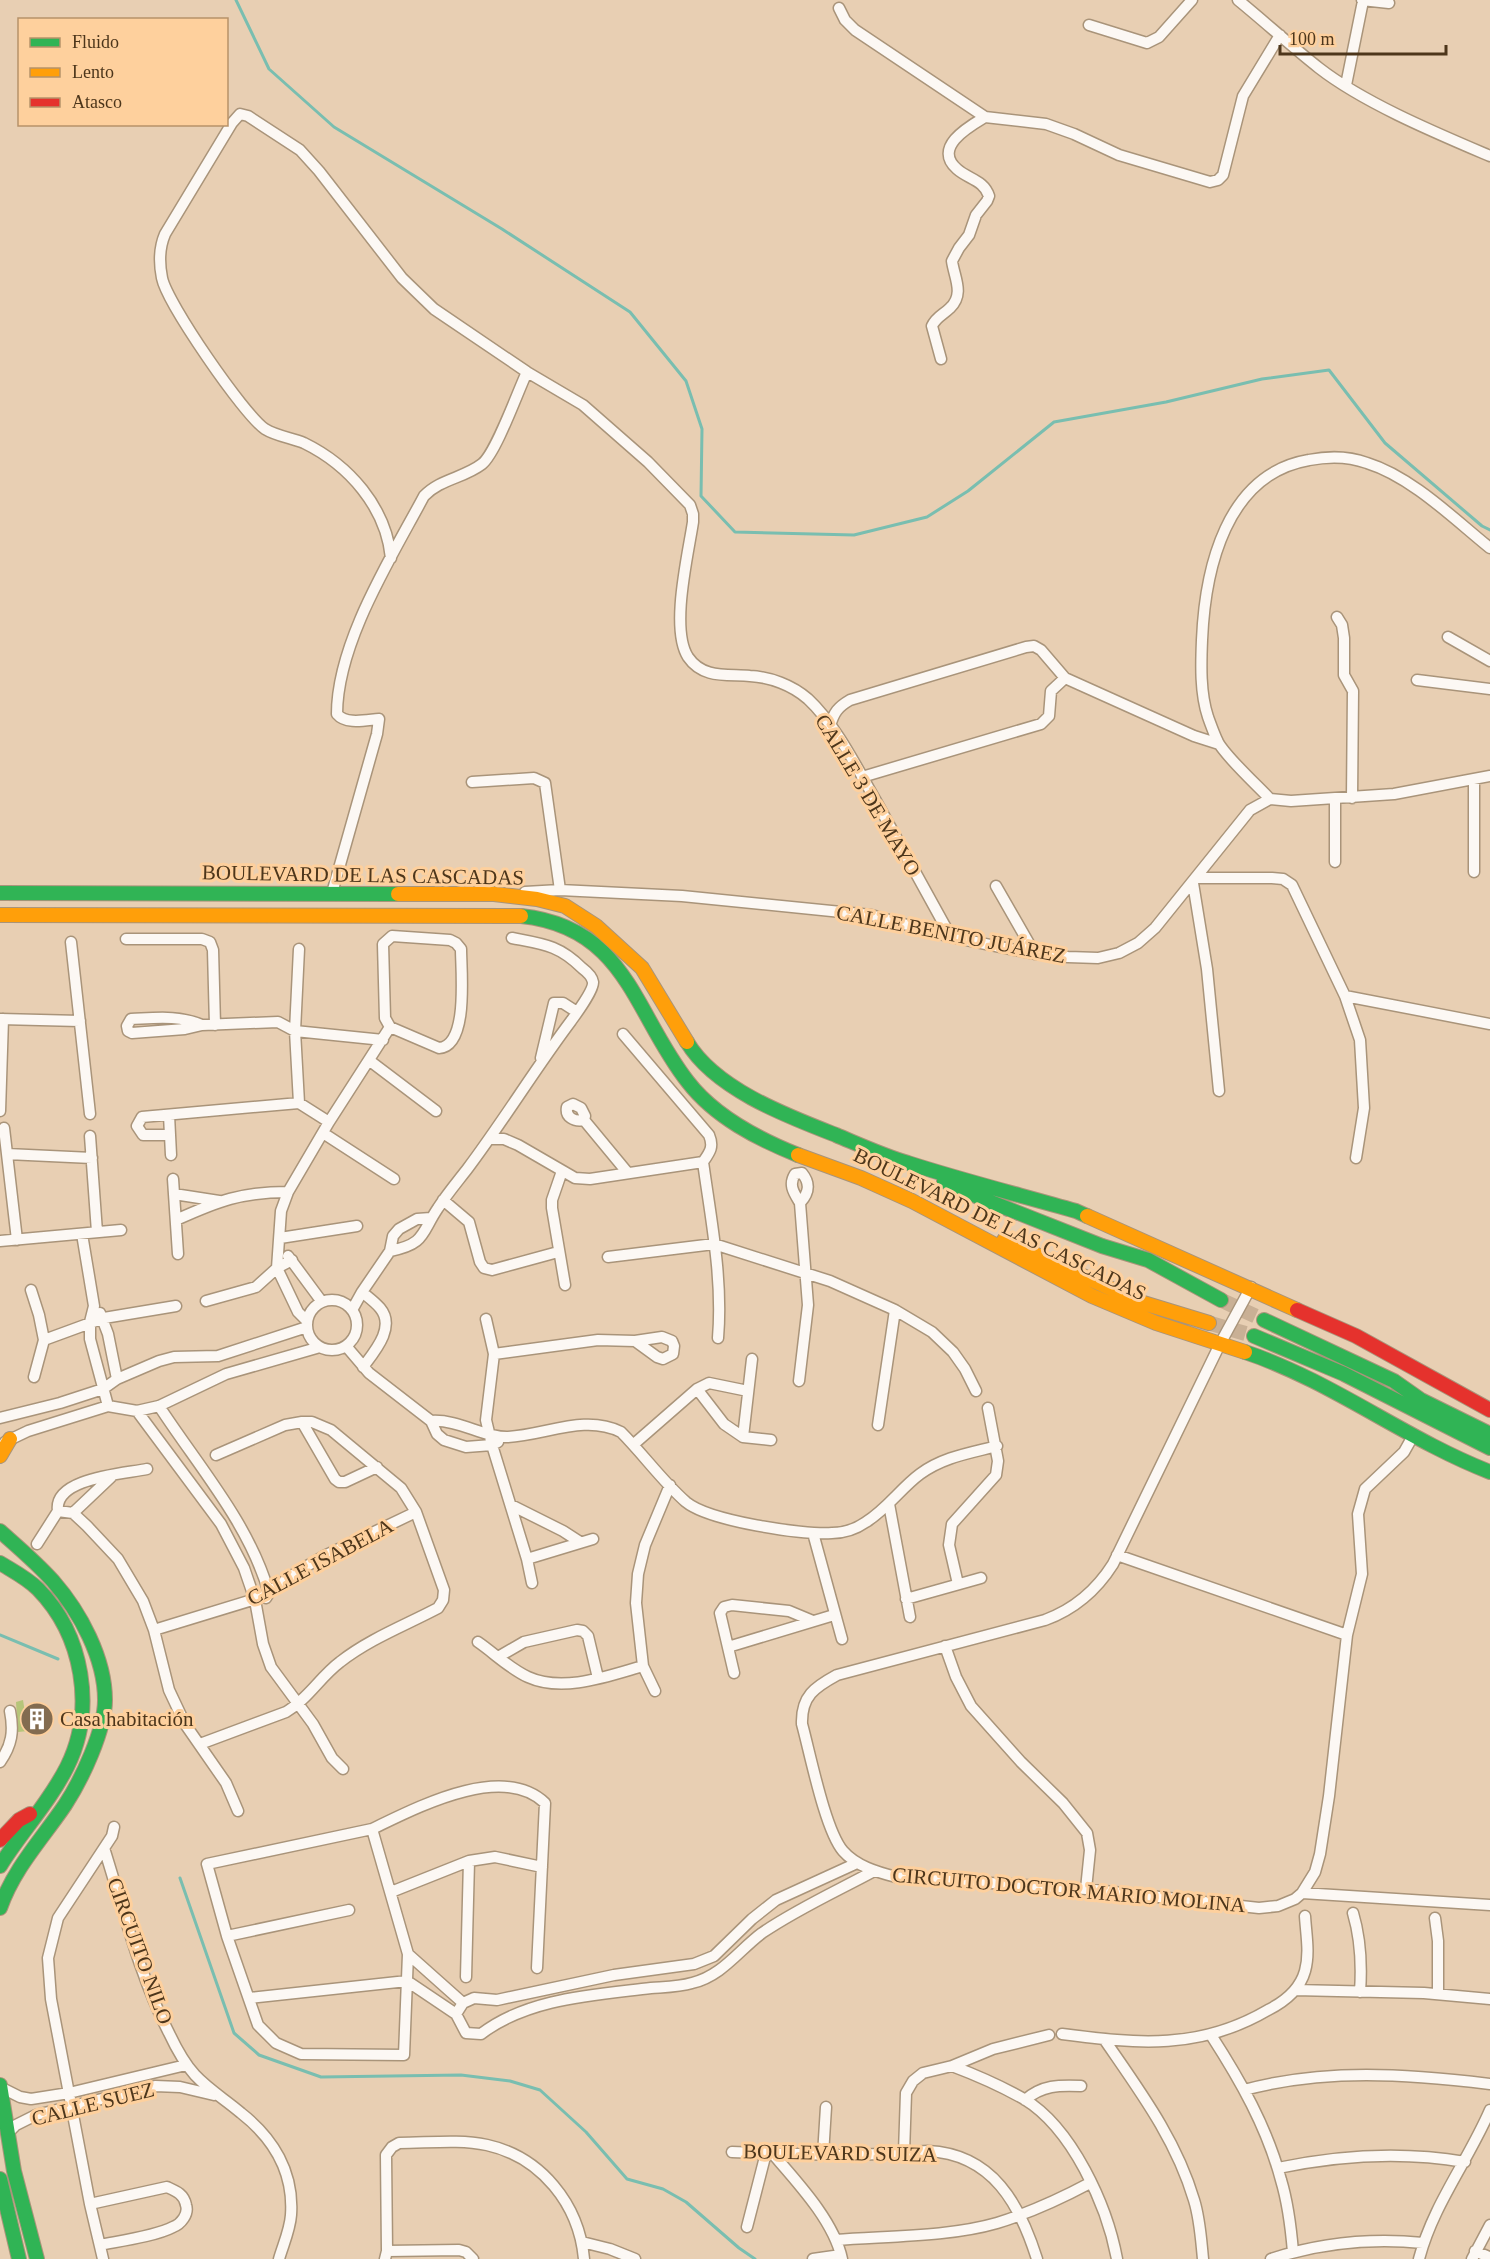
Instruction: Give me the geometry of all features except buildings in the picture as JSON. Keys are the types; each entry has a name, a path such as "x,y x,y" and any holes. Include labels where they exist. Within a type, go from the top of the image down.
{"main road":[{"name":"BOULEVARD DE LAS CASCADAS","path":"0,893 494,894 537,899 565,906 596,926 642,968 695,1054 733,1087 802,1122 907,1163 1076,1211 1251,1287 1356,1336 1490,1410"},
{"name":"BOULEVARD DE LAS CASCADAS","path":"0,915 523,916 570,928 588,940 622,972 673,1063 689,1086 709,1104 743,1128 778,1147 850,1173 934,1212 1085,1292 1154,1322 1265,1359 1310,1378 1413,1436 1475,1467 1490,1472"},
{"path":"907,1163 978,1197 1102,1246 1148,1260 1221,1300"},
{"path":"934,1212 1022,1248 1140,1302 1209,1323"},
{"path":"1264,1320 1394,1381 1429,1404 1490,1434"},
{"path":"1254,1336 1337,1370 1490,1448"},
{"path":"0,1456 5,1442"},
{"path":"0,1531 60,1588 86,1630 102,1674 105,1713 84,1774 64,1806 15,1873 5,1891 0,1908"},
{"path":"0,1563 38,1588 67,1627 82,1676 84,1698 74,1748 68,1765 36,1813 4,1852 0,1866"},
{"path":"0,1840 25,1815 36,1813"},
{"path":"0,2086 14,2171 37,2259"},
{"path":"0,2179 19,2259"}],"street":[{"path":"1089,25 1147,43 1159,37 1192,0"},
{"path":"1238,0 1319,68 1346,86 1490,156"},
{"path":"1346,86 1362,1 1389,3"},
{"path":"839,8 845,20 855,30 985,117 1046,124 1119,155 1202,181 1218,180 1226,169 1243,96 1280,34"},
{"path":"332,893 357,808 379,719 341,719 337,714 337,701 357,625 424,496 432,488 474,470 485,462 527,372 434,309 402,278 300,150 248,116 240,114 232,123 165,234 159,248 162,280 203,350 252,417 267,430 304,443 326,455 345,470 378,511 387,529 391,558"},
{"path":"941,359 933,326 936,318 955,302 958,287 951,261 969,235 976,215 989,196 980,183 957,169 950,155 950,147 962,131 985,117"},
{"name":"CALLE 3 DE MAYO","path":"527,372 583,405 648,462 690,505 693,514 681,598 681,635 686,655 695,667 708,673 721,676 751,676 791,687 808,699 830,726 862,777 951,937"},
{"path":"1490,548 1415,488 1368,463 1329,456 1298,462 1273,472 1252,489 1232,516 1218,544 1203,612 1202,666 1207,714 1219,744 1270,799 1291,801 1394,794 1473,780 1490,773"},
{"path":"1337,617 1342,625 1344,638 1344,675 1353,691 1352,798"},
{"path":"1448,637 1490,661"},
{"path":"830,726 834,712 850,700 1034,646 1041,650 1065,678 1194,736 1219,744"},
{"path":"862,777 1041,724 1049,716 1051,691 1065,678"},
{"path":"1417,680 1490,689"},
{"path":"472,782 534,778 544,783 548,792 560,891"},
{"path":"1473,780 1473,872"},
{"name":"CALLE BENITO JUÁREZ","path":"494,894 560,891 682,896 871,915 951,937 1035,954 1098,958 1119,953 1138,943 1155,928 1250,810 1270,799"},
{"path":"1335,799 1335,862"},
{"path":"1219,1091 1207,969 1195,881 1283,879 1292,885 1345,996 1360,1040 1364,1108 1356,1158"},
{"path":"996,886 1035,954"},
{"path":"392,936 450,940 456,943 461,949 460,1016 458,1030 451,1044 445,1048 439,1048 390,1027 385,1018 384,1005 383,944 386,939 392,936"},
{"path":"390,1251 406,1247 418,1240 430,1226 431,1218 443,1200 490,1139 540,1063 578,1012 592,987 593,981 590,975 558,948 512,938"},
{"path":"126,939 202,939 210,942 213,950 215,1024"},
{"path":"71,942 90,1114"},
{"path":"299,949 295,1031 299,1103"},
{"path":"1345,996 1490,1024"},
{"path":"540,1063 552,1006 558,1002 578,1012"},
{"path":"202,1025 187,1019 170,1017 131,1019 127,1026 128,1031 132,1033 170,1031 215,1024 278,1022 295,1031 383,1040"},
{"path":"0,1112 1,1019 80,1021"},
{"path":"307,1324 310,1314 322,1302 333,1300 344,1303 352,1310 357,1323 355,1336 346,1346 333,1350 320,1347 314,1342 277,1268 281,1211 288,1192 329,1122 390,1027"},
{"path":"623,1034 709,1135 712,1144 703,1162 721,1307 718,1338"},
{"path":"370,1061 436,1111"},
{"path":"170,1135 143,1136 137,1126 142,1117 299,1103 329,1122"},
{"path":"169,1115 171,1155"},
{"path":"584,1119 627,1172"},
{"path":"3,1128 17,1240"},
{"path":"323,1133 394,1179"},
{"path":"90,1136 97,1232"},
{"path":"490,1139 504,1139 518,1144 575,1178 591,1179 703,1162"},
{"path":"7,1154 92,1158"},
{"path":"562,1171 552,1200 558,1252 565,1286"},
{"path":"173,1179 178,1254"},
{"path":"176,1221 219,1201 260,1192 288,1192"},
{"path":"174,1194 219,1201"},
{"path":"443,1200 469,1222 480,1262 484,1268 492,1270 558,1252"},
{"path":"799,1382 808,1305 801,1203"},
{"path":"352,1310 390,1251 393,1236 399,1228 417,1218 431,1218"},
{"path":"279,1242 357,1226"},
{"path":"0,1241 121,1230"},
{"path":"82,1234 94,1306 90,1322 90,1339 108,1406"},
{"path":"279,1242 322,1302"},
{"path":"608,1257 714,1244 830,1281 895,1310 932,1332 965,1369 976,1391"},
{"path":"206,1301 256,1287 277,1268 292,1260"},
{"name":"CIRCUITO DOCTOR MARIO MOLINA","path":"1251,1287 1220,1344 1117,1555 1099,1584 1069,1609 1045,1620 837,1675 814,1690 806,1699 802,1710 802,1724 828,1821 842,1850 857,1863 874,1871 896,1877 1086,1889 1259,1908 1287,1903 1302,1893"},
{"path":"31,1290 44,1340 34,1377"},
{"path":"362,1292 380,1307 386,1317 385,1331 377,1348 363,1367"},
{"path":"94,1306 104,1318 117,1379"},
{"path":"44,1340 104,1318 176,1306"},
{"path":"879,1425 895,1310"},
{"path":"486,1320 494,1354 486,1420 527,1558 532,1583"},
{"path":"0,1418 60,1403 103,1389 117,1379 148,1365 174,1358 218,1356 307,1324"},
{"path":"494,1354 598,1340 635,1341"},
{"path":"346,1346 363,1367 431,1421 437,1434 444,1440 466,1447 492,1445 506,1437 591,1423 608,1425 621,1432 634,1444 687,1503 710,1515 739,1523 813,1533 851,1530 866,1522 889,1504 919,1474 944,1459 997,1446"},
{"path":"5,1442 108,1406 137,1411 159,1406 226,1374 320,1347"},
{"path":"218,1356 226,1374"},
{"path":"743,1437 752,1359"},
{"path":"634,1444 697,1389 709,1383 748,1391"},
{"path":"697,1389 724,1425 743,1437 771,1440"},
{"path":"159,1406 192,1457 226,1501 263,1575 269,1593 258,1615"},
{"path":"958,1584 949,1545 952,1524 996,1475 997,1446 988,1408"},
{"path":"137,1411 221,1524 244,1568 255,1600 263,1644 271,1668 313,1725 332,1758 343,1769"},
{"path":"431,1421 442,1420 506,1437"},
{"path":"302,1422 335,1479 339,1482 345,1482 377,1467"},
{"path":"200,1744 286,1712 298,1705 339,1662 362,1647 438,1608 443,1600 444,1590 416,1512 401,1488 331,1430 321,1425 302,1422 285,1425 216,1455"},
{"path":"1302,1893 1316,1872 1320,1854 1347,1635 1362,1574 1358,1514 1365,1489 1404,1452 1413,1436"},
{"path":"176,1466 192,1457"},
{"path":"37,1544 58,1511 56,1502 62,1492 78,1483 147,1469"},
{"path":"74,1513 111,1477"},
{"path":"655,1691 643,1666 636,1603 638,1574 645,1545 670,1485"},
{"path":"889,1504 910,1617"},
{"path":"511,1505 580,1542"},
{"path":"58,1511 74,1513 118,1559 143,1601 154,1630 169,1690 185,1724 225,1783 238,1811"},
{"name":"CALLE ISABELA","path":"154,1630 255,1600 324,1556 416,1512"},
{"path":"813,1533 842,1639"},
{"path":"527,1558 593,1539"},
{"path":"1117,1555 1347,1635"},
{"path":"906,1599 981,1578"},
{"path":"734,1673 720,1613 724,1607 732,1605 789,1611 813,1621"},
{"path":"728,1647 834,1615"},
{"path":"498,1657 524,1642 577,1630 583,1631 588,1636 598,1678"},
{"path":"478,1642 527,1677 546,1683 570,1683 643,1666"},
{"path":"945,1646 956,1677 971,1706 1021,1762 1063,1803 1087,1833 1090,1850 1086,1889"},
{"path":"0,1762 12,1739 13,1727 10,1711"},
{"path":"372,1829 408,1954 404,2055 302,2054 276,2043 258,2025 227,1936 207,1864 372,1829 440,1797 472,1789 508,1787 536,1794 545,1803 537,1968"},
{"name":"CIRCUITO NILO","path":"103,2259 90,2204 51,1999 48,1958 58,1918 112,1836 114,1827"},
{"name":"CIRCUITO NILO","path":"104,1848 153,1998 186,2064 217,2096 241,2112 262,2131 278,2154 289,2193 291,2216 279,2259"},
{"path":"4,1852 13,1859 14,1864 5,1891"},
{"path":"391,1892 469,1861 495,1857 542,1867"},
{"path":"466,1977 469,1861"},
{"path":"456,2014 463,2003 474,1998 497,2000 614,1975 694,1964 714,1956 752,1919 776,1900 857,1863"},
{"path":"249,1998 407,1981 456,2014 466,2033 481,2034 495,2024 526,2009 591,1996 693,1983 712,1975 729,1963 762,1934 874,1871"},
{"path":"824,1878 830,1894"},
{"path":"1302,1893 1490,1905"},
{"path":"227,1936 349,1910"},
{"path":"1353,1912 1362,1966 1360,1992"},
{"path":"1062,2034 1162,2043 1211,2035 1256,2018 1287,1998 1301,1981 1306,1962 1305,1916"},
{"path":"1435,1918 1438,1941 1438,1994"},
{"path":"408,1954 463,2003"},
{"path":"614,1975 615,1993"},
{"path":"1295,1990 1438,1994 1490,1999"},
{"path":"904,2153 906,2094 913,2081 923,2073 952,2066 993,2049 1049,2035"},
{"path":"1211,2035 1244,2090 1271,2146 1286,2200 1293,2252"},
{"path":"1104,2039 1149,2105 1176,2150 1195,2202 1203,2259"},
{"path":"180,2087 186,2064"},
{"name":"CALLE SUEZ","path":"0,2086 20,2097 31,2099 69,2093 186,2064"},
{"path":"952,2066 1025,2100 1050,2121 1078,2158 1107,2220 1118,2259"},
{"path":"1244,2090 1292,2080 1369,2074 1424,2076 1490,2084"},
{"name":"CALLE SUEZ","path":"8,2133 16,2125 36,2115 155,2086 180,2087 217,2096"},
{"path":"1025,2100 1034,2092 1047,2086 1081,2086"},
{"path":"823,2155 826,2107"},
{"path":"1419,2259 1431,2222 1465,2162 1490,2110"},
{"path":"473,2259 466,2252 459,2250 386,2255 386,2155 392,2147 399,2143 458,2142 486,2145 510,2152 530,2163 561,2193 574,2219 582,2242 584,2259"},
{"name":"BOULEVARD SUIZA","path":"732,2152 823,2155 929,2151 951,2155 976,2165 996,2180 1010,2196 1037,2259"},
{"path":"747,2227 769,2153"},
{"path":"769,2153 817,2210 836,2240 841,2257 813,2259"},
{"path":"1278,2168 1325,2160 1379,2156 1425,2156 1465,2162"},
{"path":"836,2240 961,2230 995,2224 1044,2206 1090,2183"},
{"path":"90,2204 167,2187 176,2190 186,2202 185,2216 172,2228 100,2246"},
{"path":"1489,2257 1474,2255 1490,2225"},
{"path":"582,2242 610,2249 635,2259"},
{"path":"1271,2259 1293,2252 1359,2242 1424,2243"}],"green space":[{"path":"23,1700 28,1731 18,1732 16,1702"}],"waterway":[{"path":"236,0 269,69 334,127 502,229 630,312 686,381 702,429 701,496 735,532 854,535 927,517 968,491 1054,422 1166,402 1262,379 1329,370 1385,443 1482,526 1490,530"},
{"path":"0,1635 58,1659"},
{"path":"180,1878 234,2033 259,2055 321,2077 461,2075 510,2081 540,2090 586,2132 627,2179 663,2189 686,2202 755,2259"}],"tunnel":[{"path":"1221,1300 1264,1320"},
{"path":"1209,1323 1254,1336"}],"traffic: fast":[{"path":"0,893 398,894"},
{"path":"521,916 556,924 584,937 606,955 624,978 670,1056 699,1095 738,1126 798,1155"},
{"path":"687,1042 699,1059 715,1074 775,1110 899,1160 1087,1216"},
{"path":"944,1181 978,1197 1102,1246 1148,1260 1221,1300"},
{"path":"1264,1320 1394,1381 1421,1400 1490,1434"},
{"path":"1254,1336 1344,1374 1490,1448"},
{"path":"1245,1352 1308,1378 1428,1443 1490,1472"},
{"path":"0,1531 47,1574 73,1607 96,1652 101,1668 105,1700 97,1740 78,1782 65,1805 21,1867 0,1908"},
{"path":"0,1563 34,1585 53,1607 66,1628 75,1650 82,1697 81,1721 76,1745 67,1767 52,1793 0,1866"},
{"path":"0,2085 14,2171 37,2259"},
{"path":"0,2179 19,2259"}],"traffic: slow":[{"path":"398,894 494,894 537,899 565,906 596,926 642,968 687,1042"},
{"path":"0,915 521,916"},
{"path":"798,1155 861,1178 912,1201 1092,1296 1156,1323 1245,1352"},
{"path":"1087,1216 1297,1310"},
{"path":"1004,1240 1140,1302 1209,1323"},
{"path":"0,1456 10,1439"}],"traffic: jam":[{"path":"1297,1310 1356,1336 1490,1410"},
{"path":"0,1840 19,1820 30,1814"}],"place":[{"name":"Casa habitación","path":"37,1719"}]}
